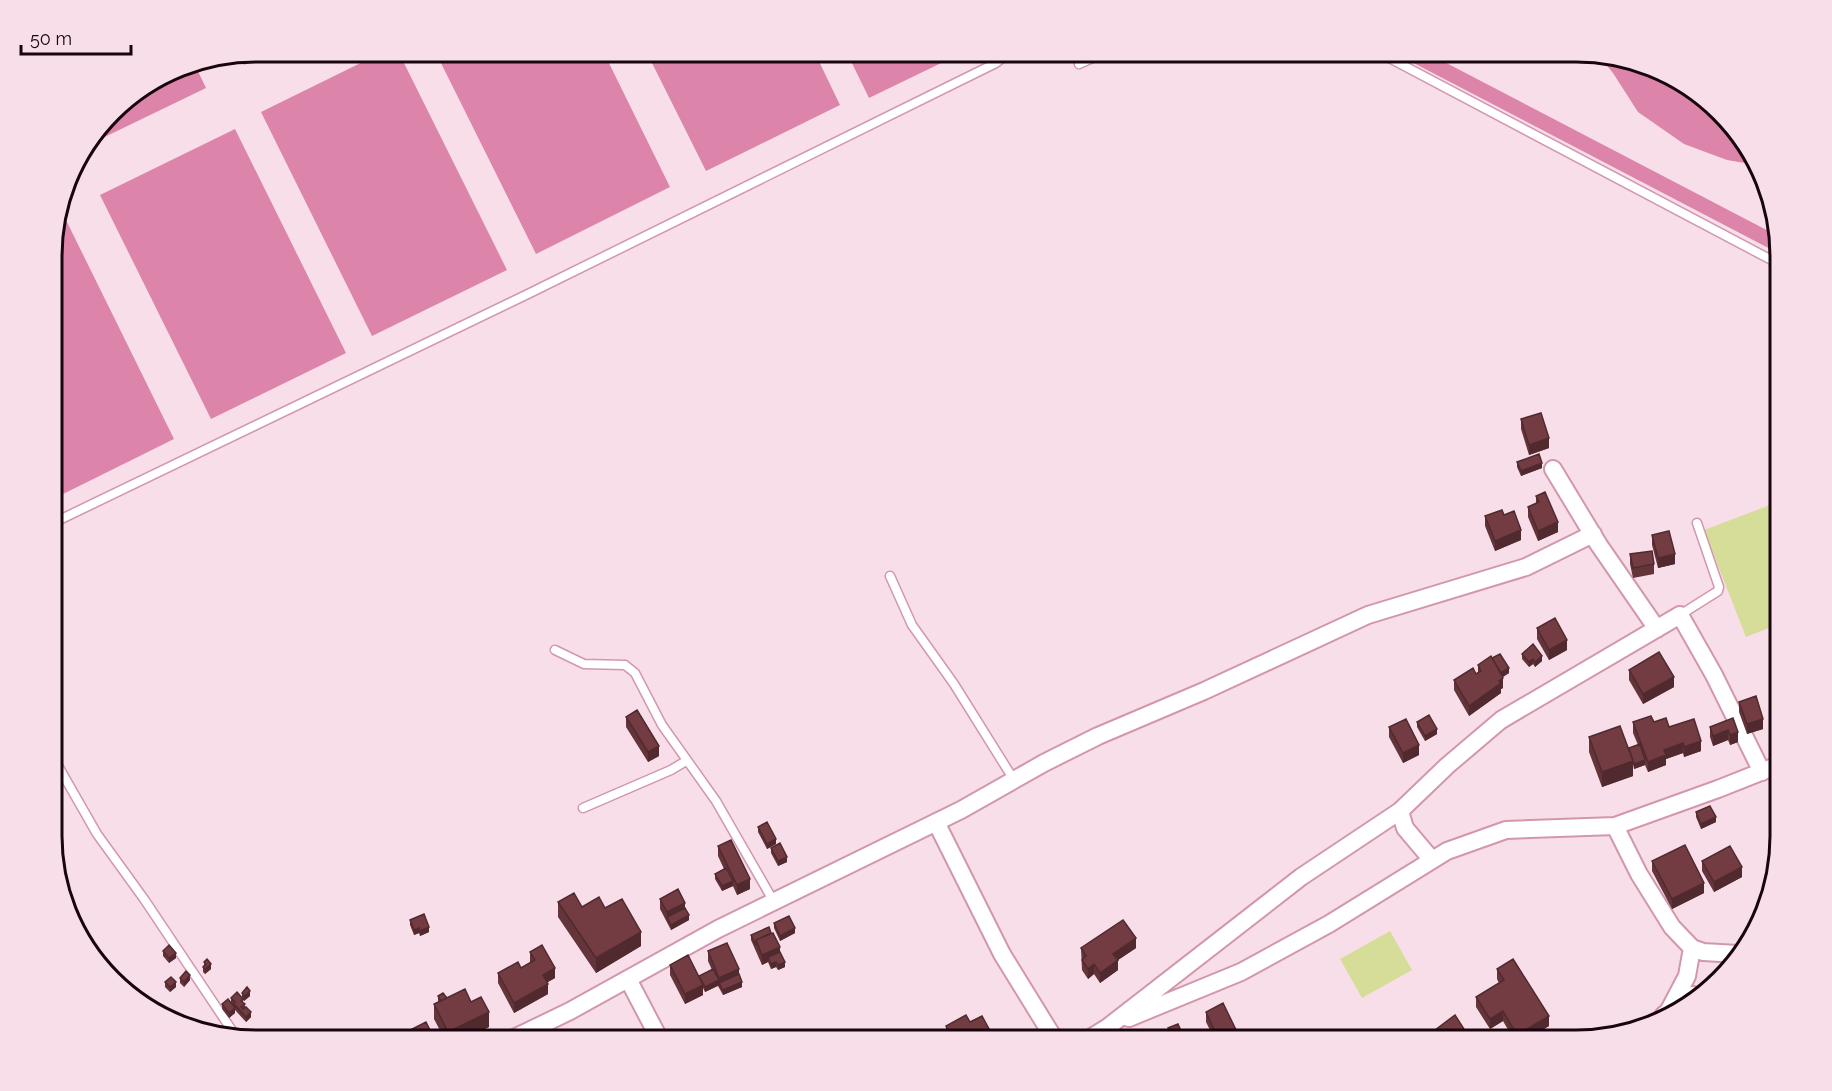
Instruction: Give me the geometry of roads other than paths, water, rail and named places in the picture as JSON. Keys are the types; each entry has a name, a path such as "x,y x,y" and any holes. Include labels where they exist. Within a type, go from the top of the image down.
{"street":[{"path":"1553,469 1593,534 1657,629"},
{"path":"531,1030 570,1011 718,929 936,822 1098,736 1204,691 1368,615 1526,567 1593,534"},
{"path":"1104,1029 1301,877 1400,811 1448,765 1502,720 1680,615 1714,675 1762,772"},
{"path":"1108,1027 1240,972 1329,924 1447,851 1506,830 1615,826 1770,768"},
{"path":"1400,811 1405,828 1432,860"},
{"path":"936,822 1002,954 1048,1029"},
{"path":"1615,826 1639,874 1672,927 1692,948 1703,952 1730,954"},
{"path":"1672,1005 1686,976 1692,948"},
{"path":"628,979 655,1030"}],"lane":[{"path":"62,519 542,287 997,62"},
{"path":"1079,64 1083,62"},
{"path":"1397,62 1770,260"},
{"path":"1680,615 1718,591 1719,587 1697,523"},
{"path":"890,576 912,625 954,684 1014,780"},
{"path":"555,650 584,664 625,665 635,673 663,725 716,801 774,902"},
{"path":"583,808 671,770 686,761"},
{"path":"62,773 97,834 231,1028"}],"waterway":[{"path":"1428,62 1770,240"}]}
